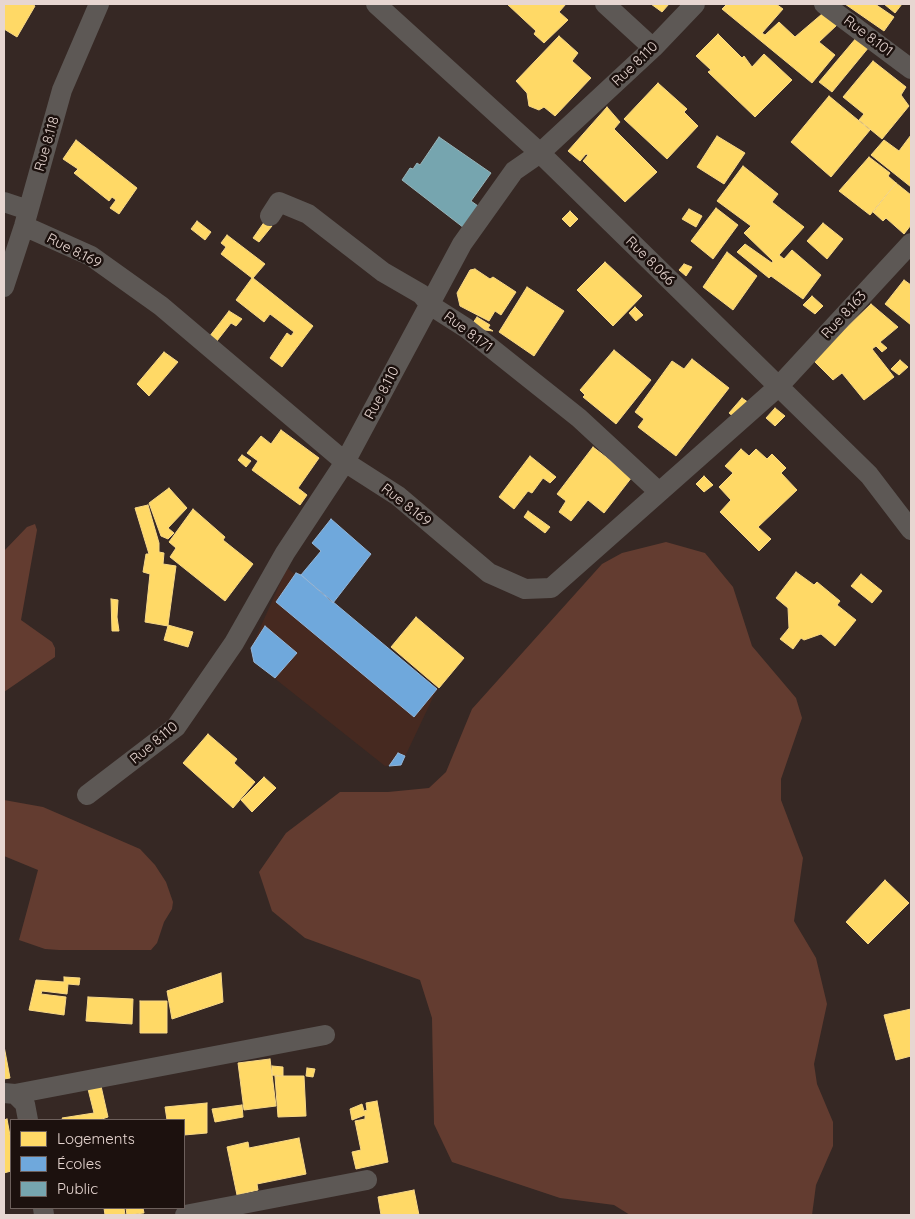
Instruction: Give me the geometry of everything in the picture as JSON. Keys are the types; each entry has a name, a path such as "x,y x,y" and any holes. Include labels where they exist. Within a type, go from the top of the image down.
{"street":[{"name":"Rue 8.118","path":"4,287 26,218 62,90 99,4"},
{"name":"Rue 8.066","path":"376,4 540,153 869,475 911,530"},
{"path":"605,4 653,48"},
{"name":"Rue 8.110","path":"87,796 176,727 234,642 285,553 344,462 462,244 514,171 540,153 653,48 695,4"},
{"name":"Rue 8.101","path":"824,4 911,69"},
{"name":"Rue 8.169","path":"4,202 26,218 91,256 161,306 344,462 398,496 489,573 525,590 551,588 778,387"},
{"name":"Rue 8.171","path":"270,216 278,202 308,214 382,272 421,294 430,305 466,328 579,418 658,492"},
{"name":"Rue 8.163","path":"778,387 911,243"},
{"path":"9,1094 325,1035"},
{"path":"9,1094 25,1104 28,1119"},
{"path":"185,1215 367,1180"}],"shaded area":[{"path":"35,524 37,530 21,620 52,642 55,648 55,657 4,692 4,551 27,527"},
{"path":"666,542 705,553 733,587 752,646 796,698 802,718 781,779 781,800 803,858 794,921 816,958 827,1004 814,1064 817,1084 833,1122 833,1146 816,1185 812,1215 630,1215 614,1205 560,1198 452,1162 434,1124 432,1018 420,980 305,938 272,911 259,872 286,833 340,792 388,792 429,788 446,772 472,709 602,564 622,553"},
{"path":"287,568 437,689 401,765 385,766 254,662 251,648"},
{"path":"4,800 43,807 140,849 155,865 166,882 173,902 172,909 164,922 157,943 151,950 45,949 19,940 38,870 4,856"}],"building: Logements":[{"path":"4,4 32,4 35,6 17,37 4,29"},
{"path":"507,4 566,4 559,12 568,20 544,43 534,34 536,31"},
{"path":"651,4 669,4 662,12"},
{"path":"727,4 776,4 783,9 762,33 765,35 779,22 795,37 822,14 837,25 819,42 835,55 812,83 722,9"},
{"path":"845,4 875,4 894,17 884,31"},
{"path":"884,4 902,4 895,13"},
{"path":"718,34 742,58 744,56 752,67 764,54 792,80 755,117 708,72 711,70 696,56"},
{"path":"559,36 578,53 572,61 591,78 555,116 544,107 539,110 529,106 527,93 516,81"},
{"path":"857,37 869,47 832,92 819,82"},
{"path":"873,61 906,87 901,95 909,106 882,139 859,120 864,114 843,97"},
{"path":"658,83 687,109 684,112 698,126 667,159 624,119"},
{"path":"829,96 870,130 831,177 791,142"},
{"path":"607,107 620,122 614,129 657,172 625,202 583,161 588,155 586,154 580,161 568,151"},
{"path":"911,135 911,187 871,155 884,140 899,151"},
{"path":"717,136 745,153 724,184 697,167"},
{"path":"76,140 137,188 119,214 110,208 116,200 112,197 109,201 74,173 78,169 63,159"},
{"path":"869,157 890,173 888,176 896,183 870,215 839,191"},
{"path":"743,166 778,194 772,202 804,227 779,255 784,259 792,250 821,275 803,299 771,276 769,278 737,252 745,244 772,263 773,261 744,233 751,226 717,201"},
{"path":"896,183 911,195 911,225 904,234 886,218 883,221 873,212"},
{"path":"716,208 738,225 713,259 691,241"},
{"path":"689,209 702,216 696,227 682,219"},
{"path":"570,211 578,219 570,227 562,219"},
{"path":"197,221 211,232 205,240 191,229"},
{"path":"265,221 272,226 259,242 253,238"},
{"path":"823,223 843,239 827,259 807,241"},
{"path":"227,235 265,264 253,278 313,326 282,367 270,358 287,333 291,336 294,332 270,314 264,322 236,300 252,278 221,254 226,247 221,243"},
{"path":"727,252 757,276 733,310 703,287"},
{"path":"605,262 642,296 613,326 577,290"},
{"path":"684,264 692,267 686,276 679,270"},
{"path":"475,269 490,279 493,277 516,292 501,315 495,311 489,321 460,306 457,293 470,270"},
{"path":"904,280 911,285 911,325 885,304"},
{"path":"527,287 564,311 534,356 499,332"},
{"path":"812,296 823,306 815,314 803,305"},
{"path":"871,304 898,327 880,342 887,348 882,352 876,346 872,349 894,377 864,400 842,373 833,380 813,360"},
{"path":"635,307 643,315 636,321 629,313"},
{"path":"229,311 242,319 236,326 231,323 213,346 206,341"},
{"path":"477,317 490,325 488,328 493,331 485,330 472,324"},
{"path":"614,350 651,380 616,424 583,397 585,395 580,390"},
{"path":"164,352 178,362 149,396 137,384"},
{"path":"692,359 729,388 676,456 638,427 644,419 635,412 672,361 684,369"},
{"path":"900,360 908,367 899,375 891,369"},
{"path":"742,398 749,403 735,418 729,413"},
{"path":"775,408 785,416 775,426 766,418"},
{"path":"281,430 319,458 298,488 307,495 300,505 252,470 258,461 247,453 261,436 271,444"},
{"path":"593,447 632,477 604,513 588,500 571,521 559,512 566,501 557,494"},
{"path":"741,449 749,456 756,449 767,459 772,454 786,468 781,473 797,490 758,527 771,539 759,551 720,512 731,500 719,487 733,473 725,466"},
{"path":"242,455 251,461 246,467 238,460"},
{"path":"530,456 556,477 550,483 543,478 532,493 528,491 514,509 499,497"},
{"path":"704,476 713,485 704,492 696,484"},
{"path":"169,488 187,508 168,528 174,533 168,539 161,536 149,503"},
{"path":"148,505 159,543 159,552 164,553 163,564 176,566 168,625 193,632 188,647 164,640 168,626 145,622 150,574 143,572 146,554 149,554 135,508"},
{"path":"193,509 225,537 223,540 253,564 225,601 170,557 176,548 169,542"},
{"path":"528,511 550,527 545,533 524,517"},
{"path":"796,572 814,585 817,582 840,601 837,605 856,620 835,646 821,634 804,640 801,638 793,649 780,639 789,628 788,608 776,598"},
{"path":"861,574 882,591 872,603 851,586"},
{"path":"111,599 118,600 117,617 119,631 112,631"},
{"path":"416,617 464,658 439,688 391,647"},
{"path":"208,734 237,759 234,763 255,782 233,808 183,763"},
{"path":"264,777 276,788 252,812 241,800"},
{"path":"885,880 909,903 868,944 846,922"},
{"path":"221,973 223,1002 172,1019 167,991"},
{"path":"64,977 80,978 79,985 68,984 67,994 42,991 41,994 66,997 64,1015 29,1010 36,980 64,982"},
{"path":"88,997 133,999 132,1024 86,1021"},
{"path":"140,1001 167,1001 167,1033 140,1033"},
{"path":"911,1009 911,1056 896,1060 884,1015"},
{"path":"4,1046 10,1078 4,1079"},
{"path":"270,1059 276,1106 244,1110 238,1063"},
{"path":"272,1066 283,1067 283,1076 272,1075"},
{"path":"307,1068 315,1069 313,1077 306,1076"},
{"path":"275,1076 304,1076 306,1116 278,1117"},
{"path":"101,1086 108,1117 102,1119 62,1119 94,1113 88,1089"},
{"path":"377,1101 388,1162 356,1169 352,1152 361,1150 355,1121 365,1119 365,1115 352,1120 350,1109 362,1104 364,1111 367,1110 366,1103"},
{"path":"207,1103 207,1133 185,1135 185,1119 167,1119 165,1107"},
{"path":"242,1105 243,1117 215,1122 212,1109"},
{"path":"7,1119 10,1136 10,1171 4,1173 4,1120"},
{"path":"299,1138 306,1174 257,1184 258,1190 237,1195 227,1147 248,1142 249,1148"},
{"path":"414,1190 419,1215 381,1215 378,1197"},
{"path":"104,1209 124,1209 125,1215 105,1215"},
{"path":"126,1209 143,1209 144,1213 127,1215"}],"building: Écoles":[{"path":"331,519 371,554 333,603 301,575 321,551 312,543"},
{"path":"296,573 301,575 437,689 414,717 276,602"},
{"path":"265,626 297,653 275,678 254,662 251,648"},
{"path":"398,753 405,756 401,765 389,766"}],"building: Public":[{"path":"439,137 491,173 471,201 478,206 464,228 402,180 410,168 413,169 417,163 420,165"}]}
